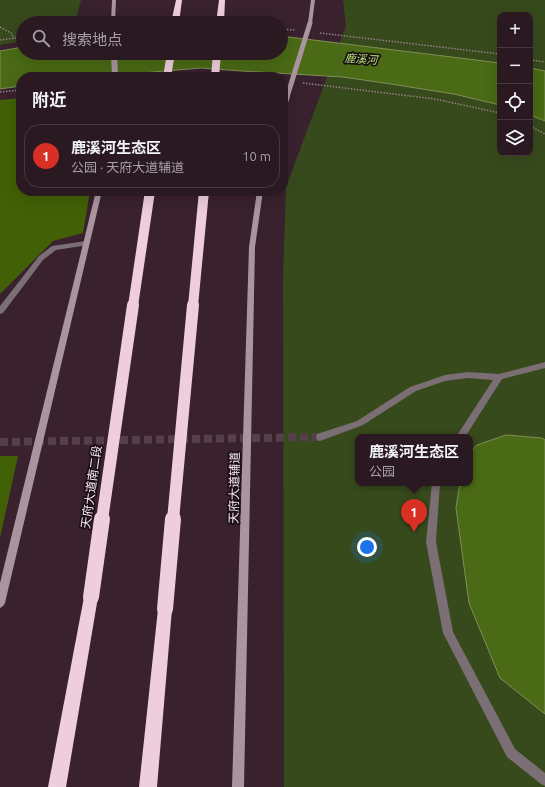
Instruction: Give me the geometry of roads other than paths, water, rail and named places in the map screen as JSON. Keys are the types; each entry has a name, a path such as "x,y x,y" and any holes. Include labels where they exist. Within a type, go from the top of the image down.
{"highway":[{"path":"176,16 178,0"},
{"path":"221,16 222,0"},
{"path":"168,72 170,60"},
{"path":"215,72 216,60"},
{"name":"天府大道南二段","path":"57,787 91,597 149,196"},
{"path":"148,787 204,196"}],"street":[{"path":"113,16 114,0"},
{"path":"288,94 310,23 314,0"},
{"path":"114,60 115,72"},
{"path":"0,603 98,196"},
{"name":"天府大道辅道","path":"238,787 252,246 259,196"},
{"path":"0,311 41,258 54,248 86,243"},
{"path":"320,438 360,423 414,389 445,378 468,375 499,377 545,365"},
{"path":"462,434 499,377"},
{"path":"436,486 432,542 448,633 510,753 545,780"}],"water":[{"name":"鹿溪河","path":"288,37 497,63 497,104 454,94 343,77 288,74 288,72 259,72 201,68 153,72 16,72 16,87 0,89 0,51 16,48 16,60 288,60"},
{"path":"533,69 545,71 545,121 533,116"},
{"path":"506,435 542,438 545,440 545,714 500,678 469,603 456,508 460,486 473,486 473,449 477,445"}],"tunnel":[{"path":"0,442 320,437"}],"place":[{"name":"鹿溪河生态区","path":"414,532"}]}
